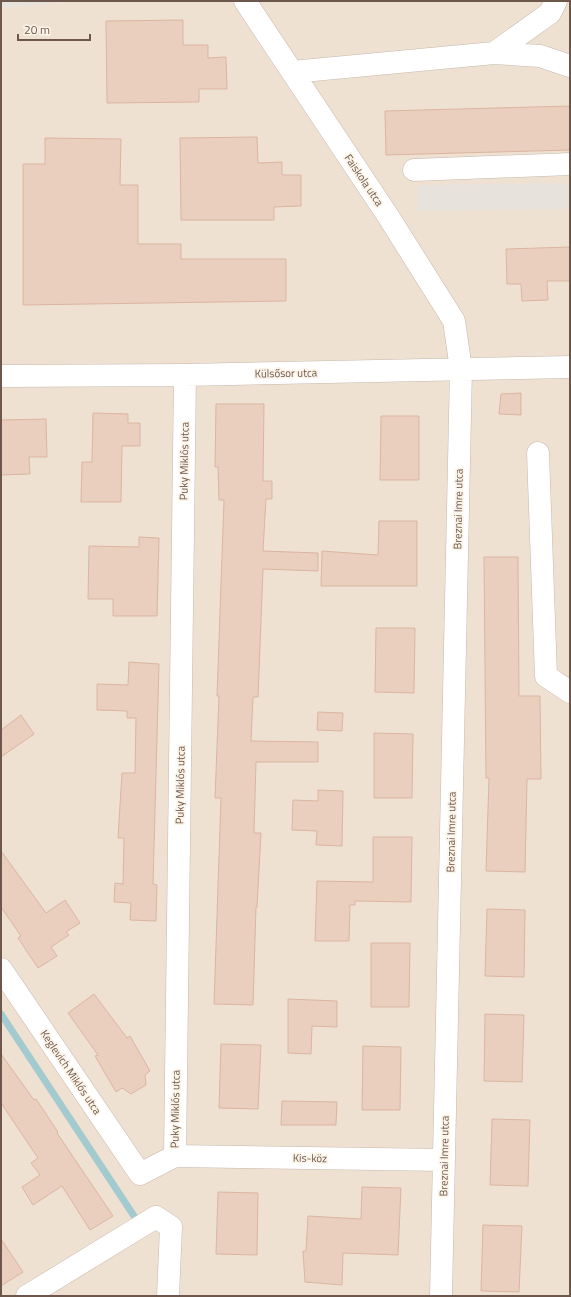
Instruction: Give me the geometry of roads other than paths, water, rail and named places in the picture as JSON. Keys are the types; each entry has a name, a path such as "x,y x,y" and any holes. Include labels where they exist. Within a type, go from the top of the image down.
{"street":[{"name":"Faiskola utca","path":"245,1 388,216 454,321 461,369"},
{"path":"494,53 550,13 556,1"},
{"path":"292,72 494,53 540,56 570,66"},
{"path":"414,170 570,164"},
{"name":"Külsősor utca","path":"1,376 185,375 570,366"},
{"name":"Breznai Imre utca","path":"442,1296 461,369"},
{"name":"Puky Miklós utca","path":"140,1174 175,1156 185,375"},
{"path":"538,453 546,676 570,692"},
{"name":"Keglevich Miklós utca","path":"1,969 140,1174"},
{"name":"Kis-köz","path":"175,1156 444,1160"},
{"path":"27,1296 156,1217 171,1226 168,1296"}],"waterway":[{"path":"1,1014 134,1216"}]}
